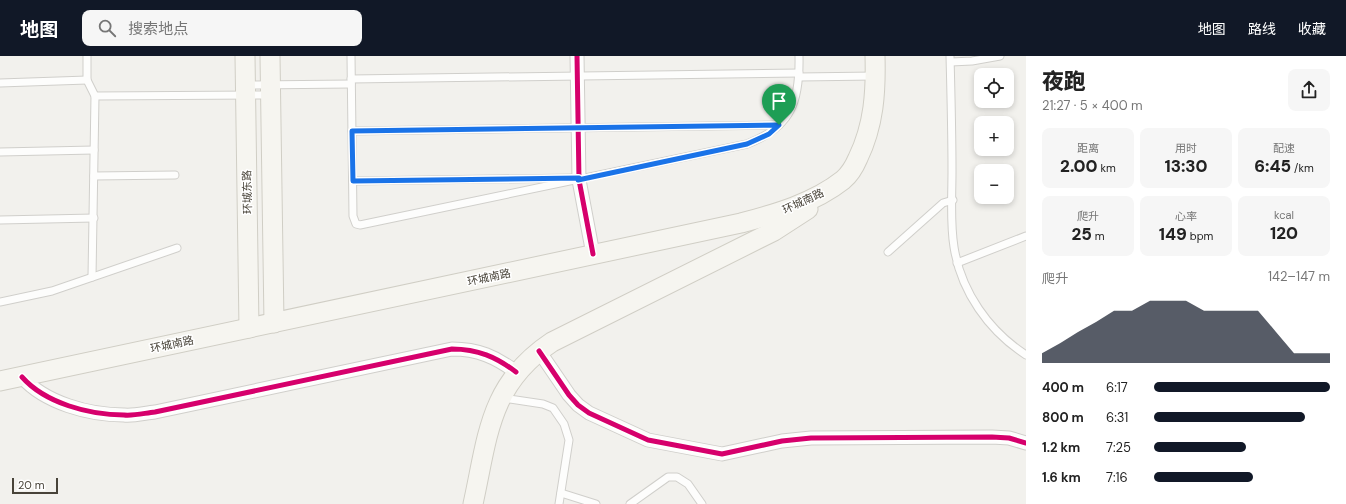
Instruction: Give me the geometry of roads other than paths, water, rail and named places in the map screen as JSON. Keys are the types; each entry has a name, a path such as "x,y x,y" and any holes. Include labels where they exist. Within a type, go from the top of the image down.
{"main road":[{"name":"环城东路","path":"245,56 249,328"},
{"path":"270,56 274,323"},
{"name":"环城南路","path":"0,381 741,223 794,206 843,180 855,165 869,130 876,95 876,56"},
{"path":"473,504 490,426 500,398 516,372 539,350 552,342 748,244 799,216 822,199 843,180"},
{"path":"741,223 748,224 753,230 753,238 748,244"}],"street":[{"path":"577,56 579,179 593,254"},
{"path":"22,377 32,388 46,397 95,413 125,416 155,412 452,349 484,353 501,361 516,372"},
{"path":"539,350 569,395 588,413 637,436 661,443 722,454 782,441 811,438 992,436 1009,438 1026,443"}],"lane":[{"path":"87,56 87,80 95,96 92,278"},
{"path":"351,56 354,220 356,224 360,225 747,144 769,134 779,125 792,108 796,97 799,75 799,56"},
{"path":"1000,56 972,61 950,59 954,246 957,263 963,279 978,309 1002,336 1026,355"},
{"path":"95,96 271,90 351,82 577,76 876,76"},
{"path":"0,83 87,80"},
{"path":"246,90 271,90"},
{"path":"352,131 779,125"},
{"path":"0,152 94,150"},
{"path":"94,176 175,175"},
{"path":"353,181 579,179"},
{"path":"888,252 943,203 952,200"},
{"path":"0,220 94,218"},
{"path":"957,263 1026,236"},
{"path":"0,302 52,291 177,248"},
{"path":"500,398 543,404 553,408 564,424 569,440 559,504"},
{"path":"630,504 668,477 677,477 688,484 702,504"},
{"path":"561,493 596,504"}]}
